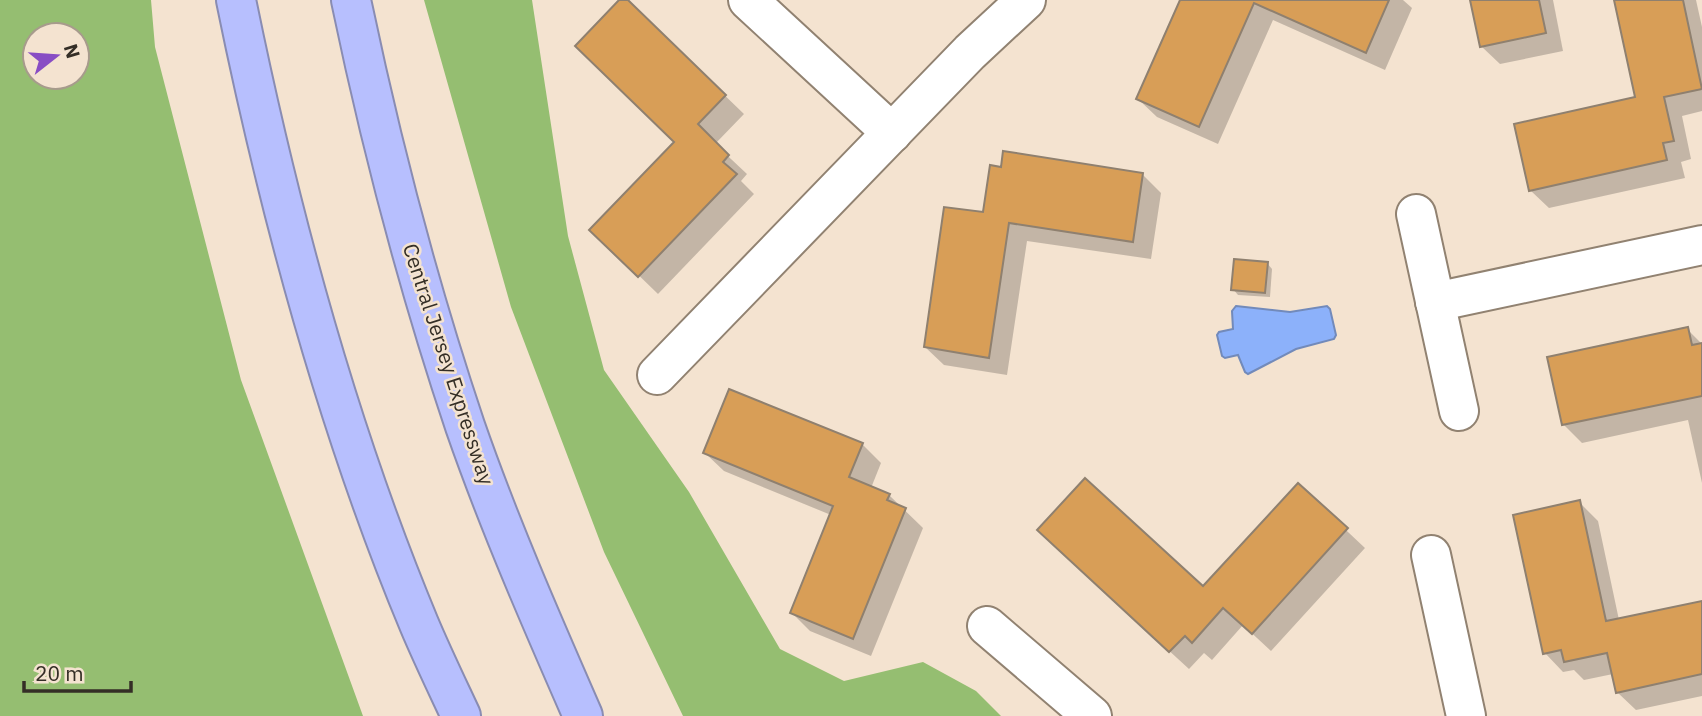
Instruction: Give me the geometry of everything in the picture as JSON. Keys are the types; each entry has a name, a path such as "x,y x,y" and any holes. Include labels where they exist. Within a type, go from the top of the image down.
{"highway":[{"path":"236,0 262,128 314,321 358,462 419,624 461,716"},
{"name":"Central Jersey Expressway","path":"351,0 373,104 411,253 461,413 525,583 583,716"}],"lane":[{"path":"748,0 892,134"},
{"path":"657,375 970,52 1026,0"},
{"path":"1416,214 1459,411"},
{"path":"1435,302 1702,245"},
{"path":"1432,555 1466,716"},
{"path":"987,626 1092,716"}],"green space":[{"path":"0,0 151,0 155,47 241,380 363,716 0,716"},
{"path":"424,0 532,0 568,236 604,370 689,492 780,649 844,681 923,662 976,691 1001,716 683,716 604,552 511,307"}],"water":[{"path":"1236,306 1290,312 1327,306 1336,335 1334,339 1296,349 1248,374 1238,355 1225,358 1222,356 1217,335 1219,332 1233,329 1232,311"}],"building":[{"path":"619,0 628,0 726,95 698,124 729,155 723,162 737,174 638,277 589,230 674,142 575,46"},
{"path":"1180,0 1389,0 1366,53 1254,3 1199,127 1136,99"},
{"path":"1470,0 1539,0 1546,33 1480,47"},
{"path":"1614,0 1683,0 1702,89 1664,97 1674,141 1663,143 1667,160 1529,191 1514,124 1635,97"},
{"path":"1003,151 1143,173 1133,242 1009,223 989,358 924,347 944,207 983,212 990,165 1001,167"},
{"path":"1234,259 1268,262 1265,293 1231,290"},
{"path":"1688,327 1692,345 1702,343 1702,396 1562,425 1547,357"},
{"path":"729,389 863,443 849,477 890,494 887,500 906,508 853,639 790,613 833,506 703,453"},
{"path":"1085,478 1203,586 1298,483 1348,528 1252,634 1223,608 1192,643 1185,636 1169,652 1037,530"},
{"path":"1580,500 1606,621 1702,601 1702,674 1616,693 1607,653 1564,662 1561,650 1543,654 1513,515"}]}
